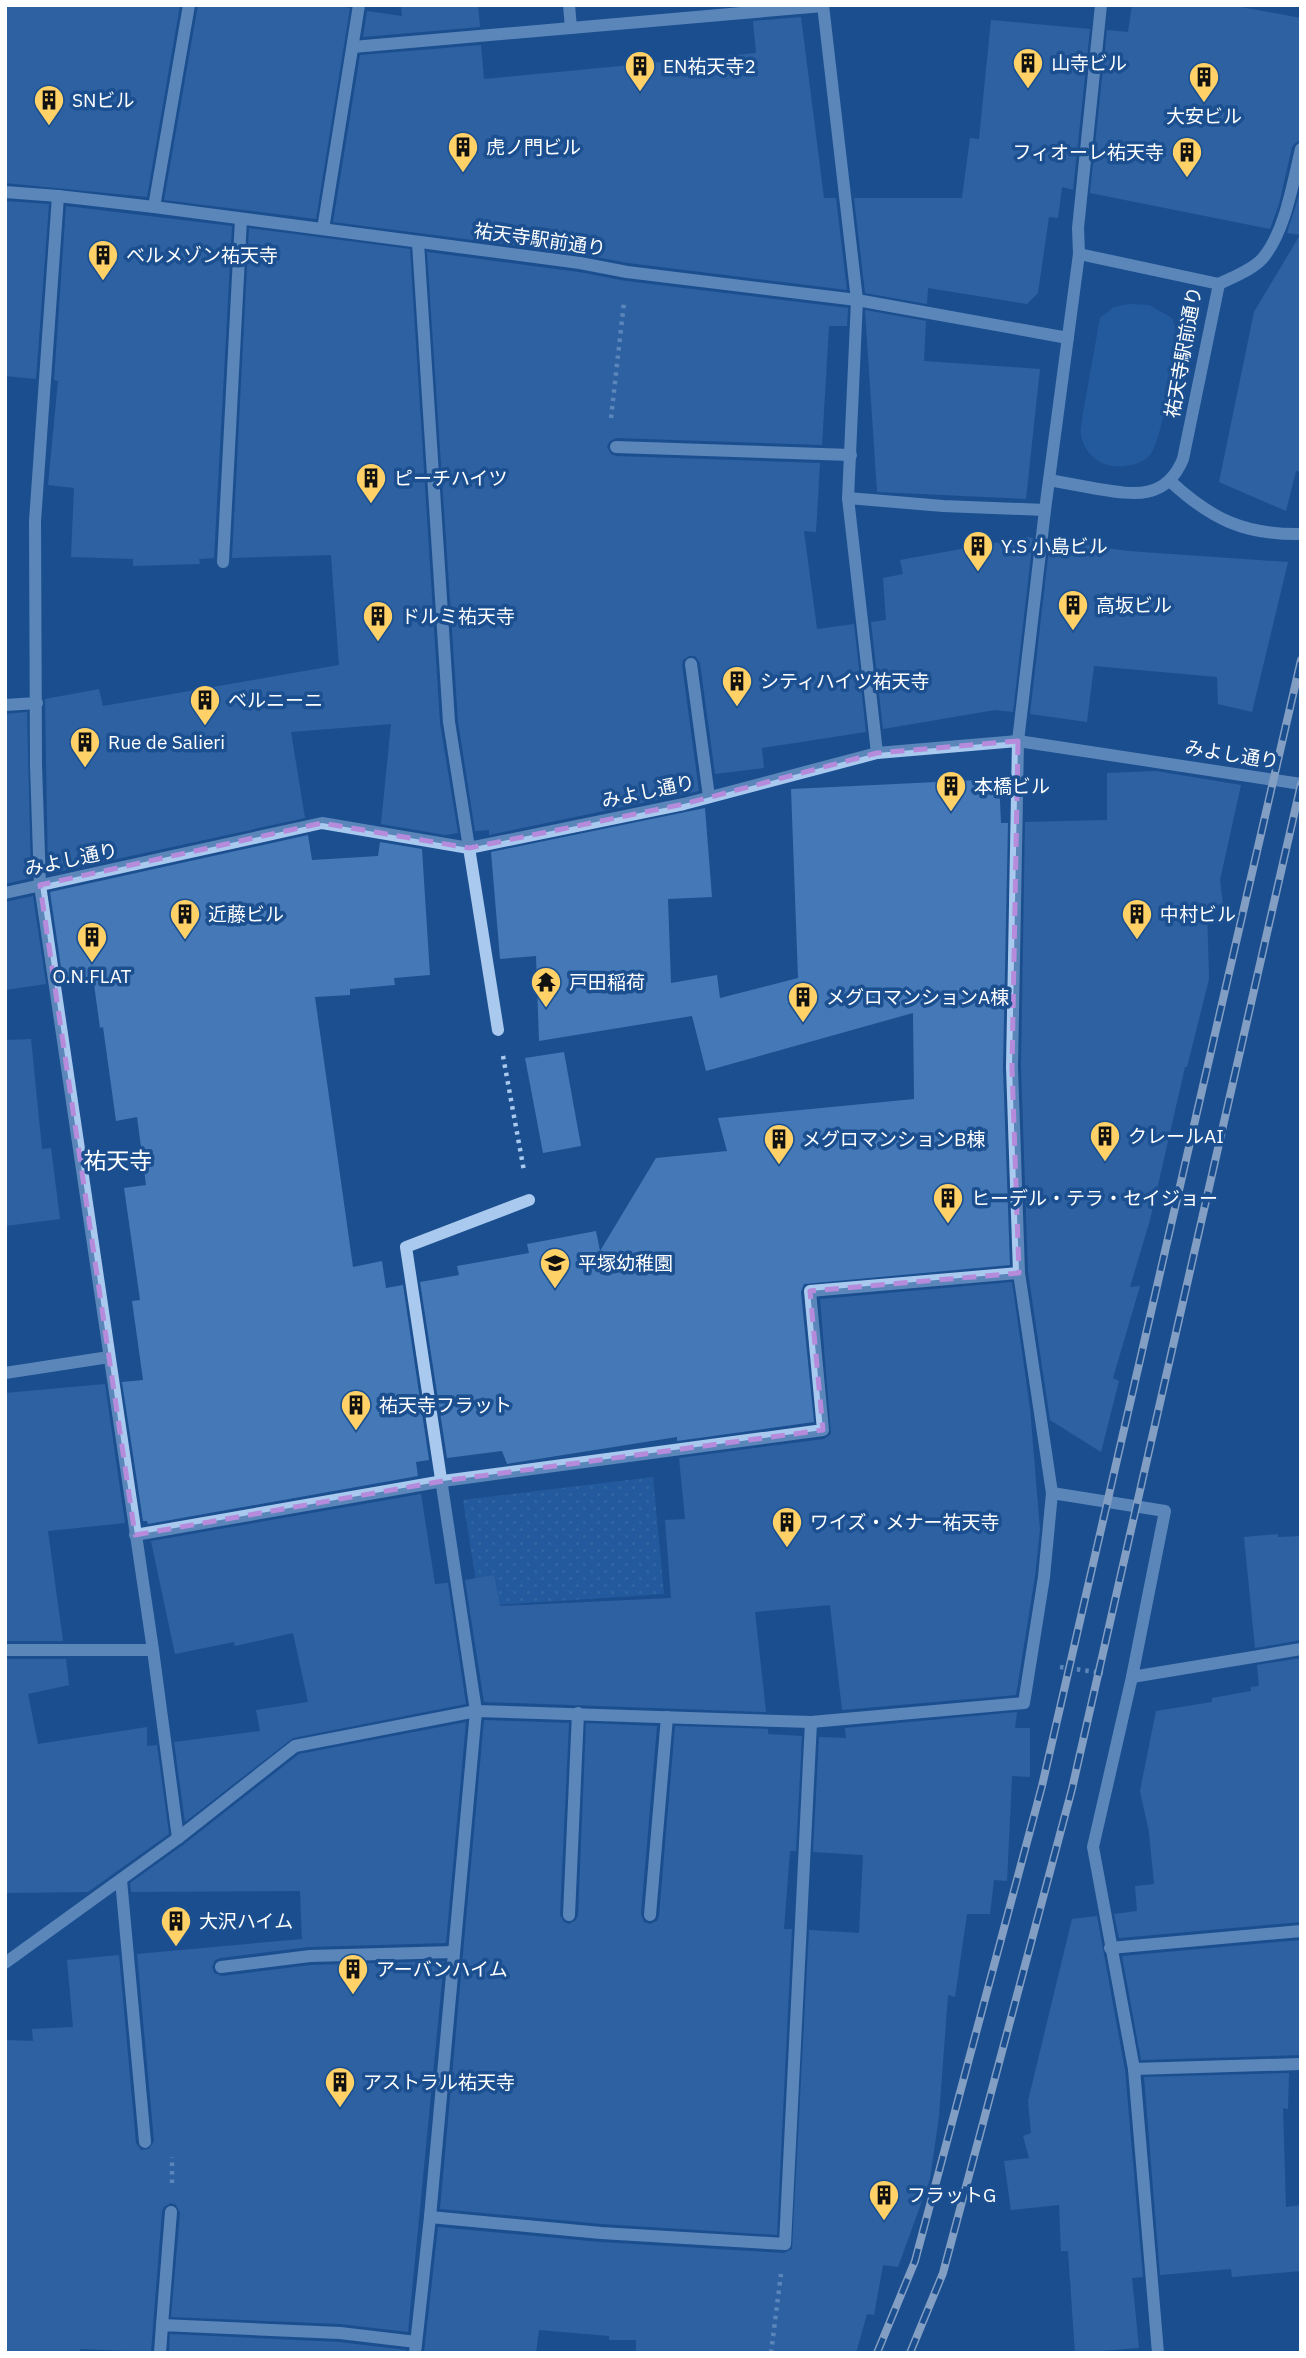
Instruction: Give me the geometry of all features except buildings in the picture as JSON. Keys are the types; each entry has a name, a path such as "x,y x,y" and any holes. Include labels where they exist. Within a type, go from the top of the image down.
{"street":[{"path":"155,207 189,5"},
{"path":"323,229 359,5"},
{"path":"569,5 570,28"},
{"path":"5,1963 178,1838 295,1746 476,1711 811,1722 1024,1703 1044,1577 1052,1493 1019,1273 1012,1067 1018,741 1079,254 1078,228 1101,5"},
{"path":"353,47 823,6 857,300 848,498 877,753"},
{"path":"1219,284 1244,272 1262,259 1284,221 1301,149"},
{"name":"祐天寺駅前通り","path":"5,192 155,207 580,263 627,272 857,300 1068,338"},
{"path":"58,196 35,521 40,885 153,1650 178,1838"},
{"path":"223,562 241,219"},
{"path":"418,243 449,722 498,1030"},
{"name":"祐天寺駅前通り","path":"1079,254 1219,284 1183,459 1170,481"},
{"path":"616,447 851,454"},
{"path":"1049,480 1131,494 1159,488 1170,481 1195,504 1240,527 1272,535 1301,534"},
{"path":"848,498 943,506 1045,510"},
{"path":"691,664 709,797"},
{"path":"5,705 37,703"},
{"name":"みよし通り","path":"5,893 322,823 469,848 684,804 877,753 1018,741 1301,784"},
{"path":"162,2325 340,2333 416,2347 476,1711 406,1247 529,1199"},
{"path":"135,1535 443,1481 823,1430 810,1291 1019,1273"},
{"path":"5,1373 109,1357"},
{"path":"1052,1493 1165,1511 1132,1677 1093,1847 1134,2069 1158,2353"},
{"path":"1132,1677 1301,1648"},
{"path":"5,1650 153,1650"},
{"path":"569,1915 578,1713"},
{"path":"650,1915 667,1717"},
{"path":"430,2217 601,2233 785,2244 811,1722"},
{"path":"121,1880 145,2142"},
{"path":"1110,1948 1301,1930"},
{"path":"221,1967 310,1956 454,1952"},
{"path":"1134,2069 1301,2064"},
{"path":"160,2353 172,2212"}],"path":[{"path":"616,447 608,446 627,272"},
{"path":"498,1030 529,1199"},
{"path":"1029,1662 1132,1677"},
{"path":"145,2142 145,2152 172,2150 172,2212"},
{"path":"771,2353 785,2244"}],"highlighted area":[{"path":"1018,741 1012,1067 1019,1273 810,1291 823,1430 443,1481 135,1535 40,885 322,823 469,848 684,804 877,753"}],"shaded area":[{"path":"1149,305 1172,318 1176,329 1176,343 1168,397 1159,434 1150,455 1132,465 1110,466 1097,460 1087,450 1081,435 1082,419 1100,318 1114,307"},
{"path":"653,1477 664,1594 480,1606 463,1500"}],"railway":[{"path":"877,2353 915,2261 1042,1786 1301,660"},
{"path":"910,2353 943,2273 1072,1789 1301,784"}],"place":[{"name":"山寺ビル","path":"1028,90"},
{"name":"EN祐天寺2","path":"640,93"},
{"name":"大安ビル","path":"1204,104"},
{"name":"SNビル","path":"49,127"},
{"name":"虎ノ門ビル","path":"463,174"},
{"name":"フィオーレ祐天寺","path":"1187,179"},
{"name":"ベルメゾン祐天寺","path":"103,282"},
{"name":"ピーチハイツ","path":"371,505"},
{"name":"Y.S 小島ビル","path":"978,573"},
{"name":"高坂ビル","path":"1073,632"},
{"name":"ドルミ祐天寺","path":"378,643"},
{"name":"シティハイツ祐天寺","path":"737,708"},
{"name":"ベルニーニ","path":"205,727"},
{"name":"Rue de Salieri","path":"85,769"},
{"name":"本橋ビル","path":"951,813"},
{"name":"近藤ビル","path":"185,941"},
{"name":"中村ビル","path":"1137,941"},
{"name":"O.N.FLAT","path":"92,964"},
{"name":"戸田稲荷","path":"546,1009"},
{"name":"メグロマンションA棟","path":"803,1024"},
{"name":"クレールAI","path":"1105,1163"},
{"name":"メグロマンションB棟","path":"779,1166"},
{"name":"ヒーデル・テラ・セイジョー","path":"948,1225"},
{"name":"平塚幼稚園","path":"555,1290"},
{"name":"祐天寺フラット","path":"356,1432"},
{"name":"ワイズ・メナー祐天寺","path":"787,1549"},
{"name":"大沢ハイム","path":"176,1948"},
{"name":"アーバンハイム","path":"353,1996"},
{"name":"アストラル祐天寺","path":"340,2109"},
{"name":"フラットG","path":"884,2222"}],"district":[{"name":"祐天寺","path":"118,1160"}]}
